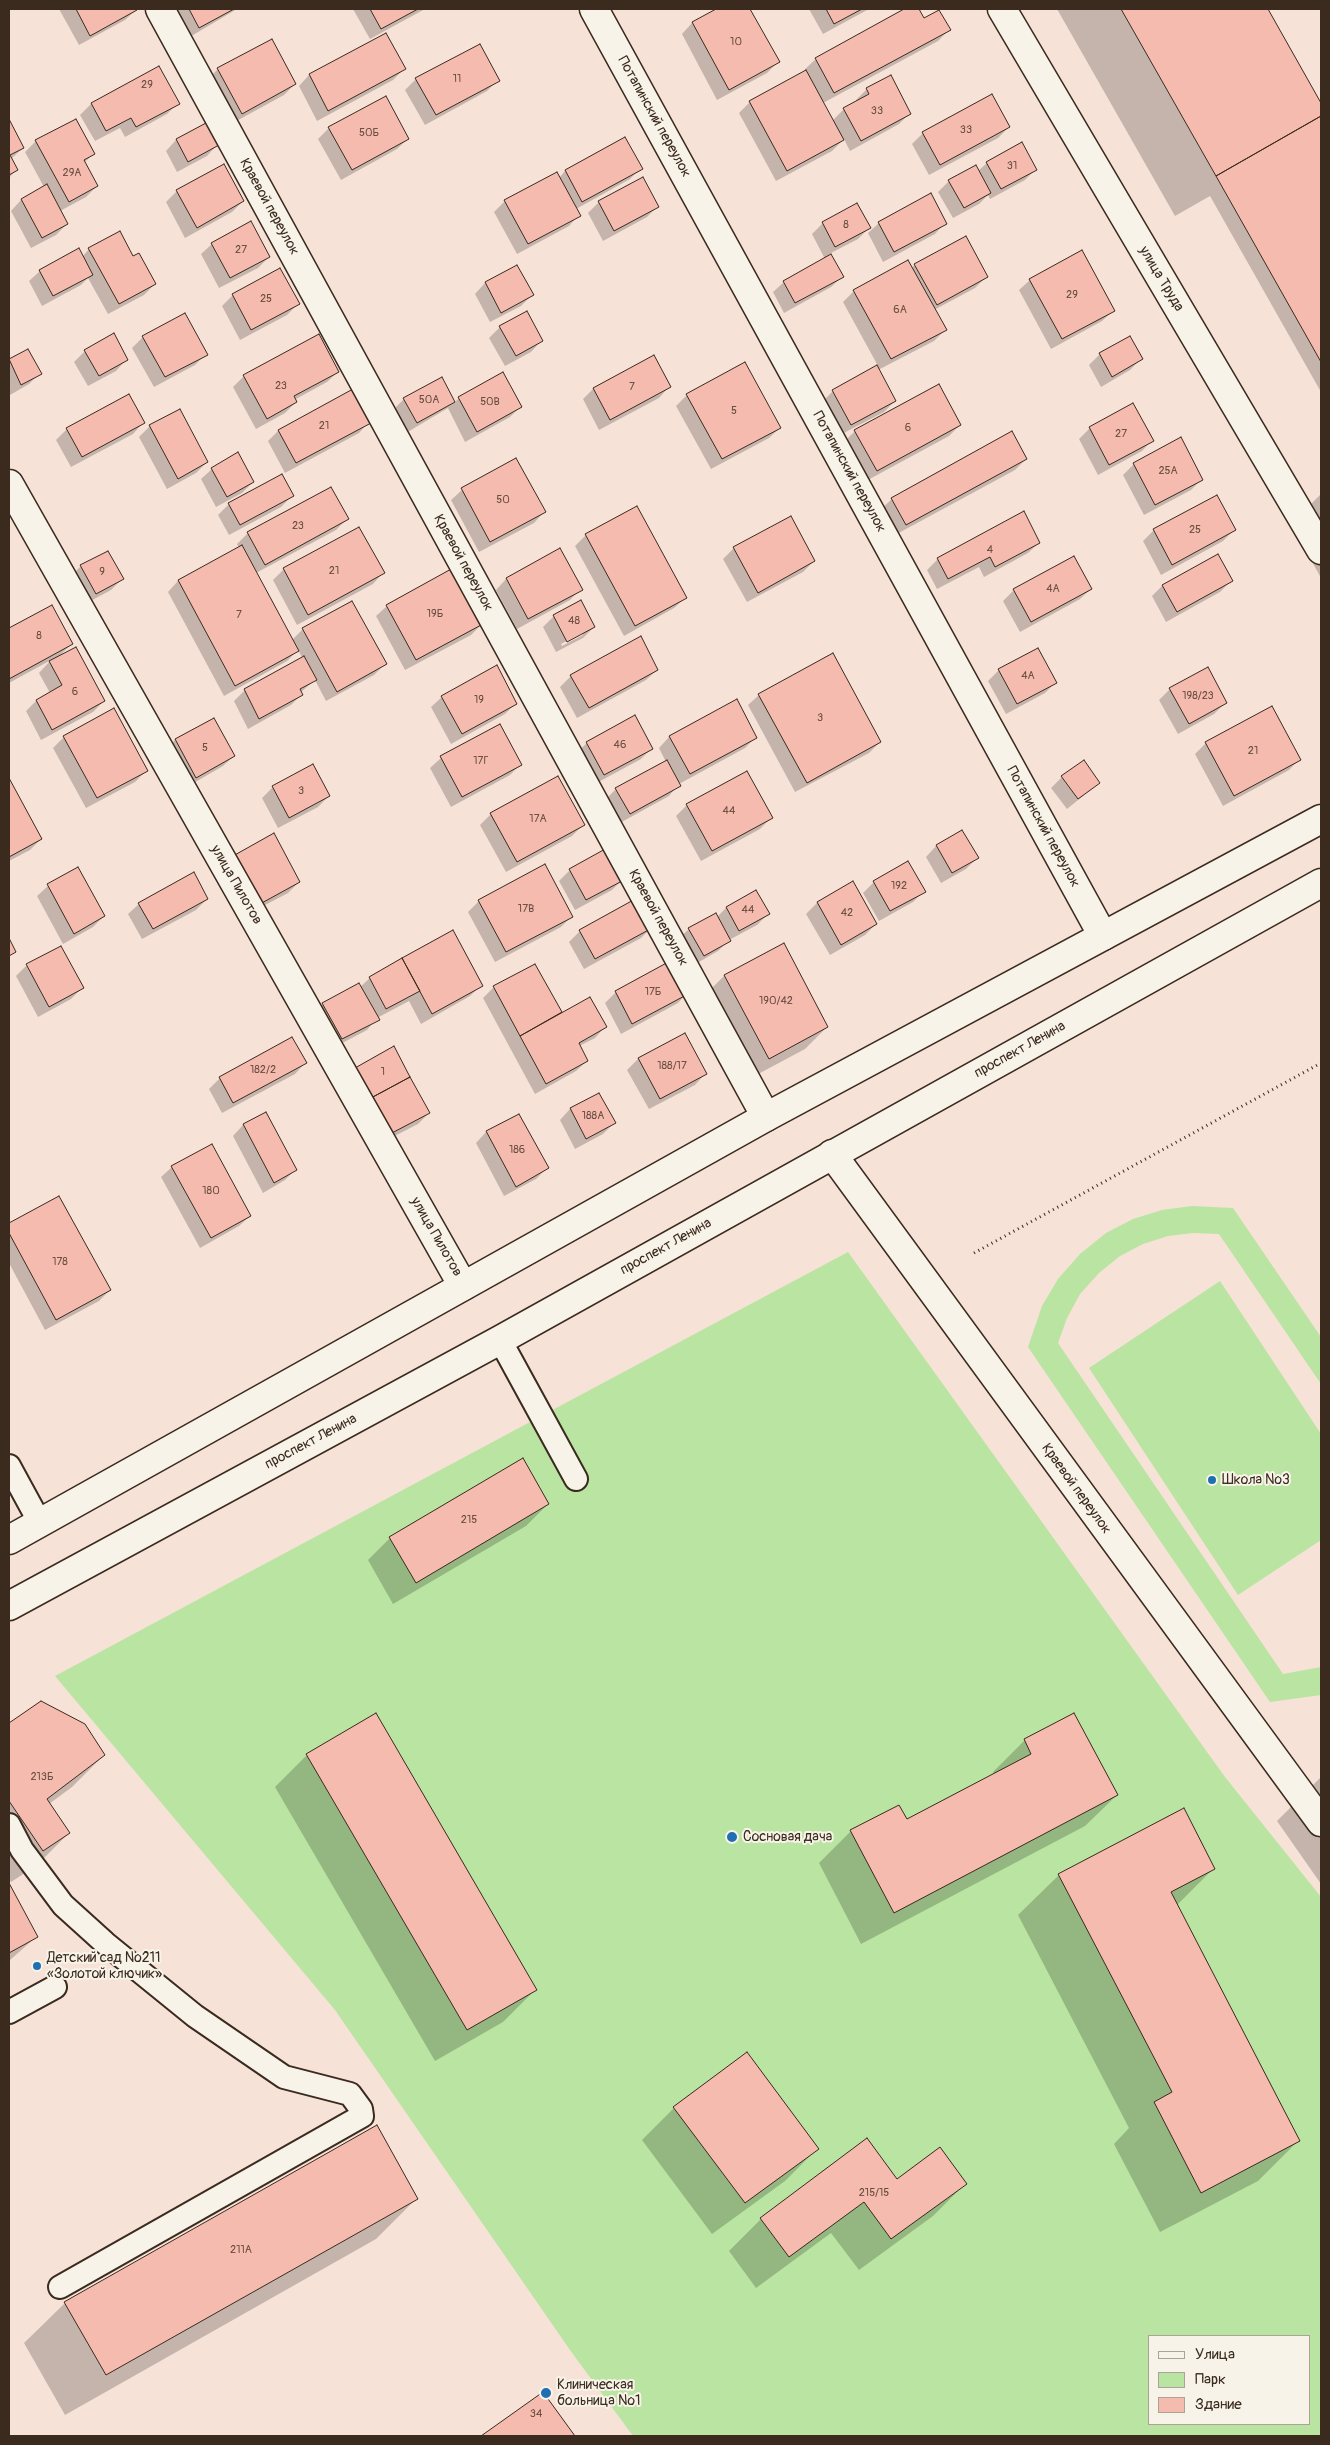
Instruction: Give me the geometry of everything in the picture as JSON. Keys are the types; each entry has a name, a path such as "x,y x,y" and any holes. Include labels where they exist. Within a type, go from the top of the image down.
{"street":[{"name":"Краевой переулок","path":"160,9 766,1117"},
{"name":"Потапинский переулок","path":"594,9 1103,936"},
{"name":"улица Труда","path":"1002,9 1321,550"},
{"name":"улица Пилотов","path":"9,484 463,1286"},
{"path":"9,1540 766,1117 1321,818"},
{"name":"проспект Ленина","path":"9,1606 500,1340 1321,883"},
{"name":"Краевой переулок","path":"832,1154 1321,1822"}],"lane":[{"path":"500,1340 576,1479"},
{"path":"9,1466 40,1523"},
{"path":"9,1826 22,1850 63,1905 105,1943 195,2016 284,2077 350,2094 361,2109 362,2116 60,2287"},
{"path":"9,2012 55,1987"}],"path":[{"path":"974,1253 1321,1063"}],"green space":[{"path":"1192,1206 1233,1208 1321,1337 1321,1384 1219,1234 1193,1233 1168,1236 1143,1244 1120,1256 1099,1273 1080,1294 1067,1318 1058,1343 1283,1674 1321,1667 1321,1695 1270,1702 1028,1347 1042,1306 1058,1279 1080,1254 1106,1233 1133,1219 1162,1210"},
{"name":"Сосновая дача","path":"848,1252 1225,1777 1321,1897 1321,2436 633,2436 570,2350 335,2010 55,1676"},
{"path":"1220,1281 1321,1434 1321,1540 1238,1595 1089,1368"}],"building":[{"path":"76,9 137,9 137,10 90,36"},
{"path":"189,9 234,9 199,28"},
{"path":"370,9 418,9 381,29"},
{"path":"716,9 750,9 780,62 729,90 692,22"},
{"path":"826,9 862,9 834,24"},
{"path":"904,9 919,9 924,18 939,10 951,30 834,93 815,58"},
{"path":"1121,9 1268,9 1321,103 1321,116 1216,176"},
{"path":"386,33 406,69 328,111 309,74"},
{"path":"272,39 296,84 242,114 217,68"},
{"path":"480,44 500,81 436,115 415,78"},
{"path":"159,66 180,104 136,127 131,118 106,131 91,103"},
{"path":"806,70 844,140 787,171 749,101"},
{"path":"891,75 911,114 861,141 843,108 869,94 866,88"},
{"path":"992,94 1010,127 940,165 922,132"},
{"path":"386,96 409,139 352,170 328,127"},
{"path":"1321,116 1321,362 1216,176"},
{"path":"9,119 24,148 10,155 18,170 9,175"},
{"path":"76,119 95,154 84,160 98,186 69,202 35,140"},
{"path":"206,123 219,145 188,162 176,139"},
{"path":"625,137 643,169 582,202 565,170"},
{"path":"1022,142 1037,170 1001,189 986,162"},
{"path":"224,164 244,201 197,228 176,190"},
{"path":"976,165 991,193 964,208 948,180"},
{"path":"557,172 581,216 528,244 504,200"},
{"path":"643,177 659,207 614,231 598,201"},
{"path":"47,184 68,224 42,238 21,199"},
{"path":"931,193 947,224 894,252 878,222"},
{"path":"857,203 871,228 835,247 822,222"},
{"path":"251,221 270,257 230,278 211,243"},
{"path":"120,231 133,256 139,253 156,284 119,304 88,248"},
{"path":"966,236 988,277 937,305 914,264"},
{"path":"79,248 93,275 53,296 39,270"},
{"path":"1082,250 1115,311 1062,339 1029,279"},
{"path":"831,254 844,277 795,303 783,281"},
{"path":"908,260 947,330 891,359 853,290"},
{"path":"517,265 534,295 501,313 485,282"},
{"path":"280,268 300,304 251,330 232,294"},
{"path":"527,311 543,341 516,356 499,326"},
{"path":"185,313 208,355 165,377 142,336"},
{"path":"114,333 128,360 99,376 84,350"},
{"path":"319,334 339,372 294,396 297,402 267,419 243,375"},
{"path":"1130,336 1143,359 1112,377 1099,353"},
{"path":"28,349 42,374 21,385 9,359"},
{"path":"654,355 671,387 610,420 593,388"},
{"path":"745,362 781,428 722,459 686,394"},
{"path":"877,365 896,401 851,425 832,390"},
{"path":"503,372 522,407 477,432 458,397"},
{"path":"442,377 455,402 417,423 403,398"},
{"path":"939,384 961,425 877,471 854,430"},
{"path":"353,389 371,423 296,463 278,430"},
{"path":"129,394 145,423 82,457 66,428"},
{"path":"1133,403 1154,441 1109,465 1089,427"},
{"path":"180,409 208,462 178,479 149,425"},
{"path":"1012,431 1027,459 906,525 891,498"},
{"path":"1181,437 1203,480 1155,505 1133,463"},
{"path":"238,452 254,482 227,497 211,468"},
{"path":"516,458 546,512 490,542 461,488"},
{"path":"282,474 294,496 240,525 228,503"},
{"path":"331,487 349,519 265,565 247,532"},
{"path":"1217,495 1236,530 1172,565 1153,529"},
{"path":"637,506 687,598 635,626 585,534"},
{"path":"1024,511 1040,543 995,567 990,557 948,579 937,558"},
{"path":"791,516 815,561 758,593 733,547"},
{"path":"359,527 385,573 308,615 283,568"},
{"path":"242,545 299,651 235,686 178,580"},
{"path":"560,548 583,590 528,619 506,578"},
{"path":"108,551 124,579 96,594 80,565"},
{"path":"1218,554 1233,581 1177,612 1162,585"},
{"path":"1074,556 1092,589 1031,622 1013,589"},
{"path":"453,568 483,624 416,660 386,605"},
{"path":"581,600 595,627 567,642 553,615"},
{"path":"352,601 387,664 337,692 302,628"},
{"path":"52,605 73,644 9,679 9,628"},
{"path":"641,636 658,670 589,708 570,675"},
{"path":"76,647 105,701 52,730 36,700 62,685 49,661"},
{"path":"1038,648 1057,683 1017,704 998,669"},
{"path":"833,653 881,742 807,783 758,694"},
{"path":"304,656 317,680 300,689 303,695 259,719 244,689"},
{"path":"497,665 517,704 462,734 441,696"},
{"path":"1208,667 1227,703 1189,724 1169,688"},
{"path":"737,699 757,738 690,774 669,736"},
{"path":"1272,706 1301,760 1234,796 1205,742"},
{"path":"114,708 148,771 97,798 63,736"},
{"path":"635,715 653,749 604,775 586,742"},
{"path":"214,718 235,756 196,778 175,739"},
{"path":"500,724 522,765 462,797 440,756"},
{"path":"667,760 681,786 630,814 615,788"},
{"path":"1084,760 1100,783 1078,799 1061,776"},
{"path":"313,764 330,796 289,818 272,786"},
{"path":"747,771 773,818 712,851 686,804"},
{"path":"558,776 585,825 517,862 490,813"},
{"path":"9,778 42,839 9,857"},
{"path":"962,830 979,858 952,873 936,845"},
{"path":"274,833 300,882 260,904 233,856"},
{"path":"607,848 624,880 586,900 569,869"},
{"path":"908,861 926,892 890,911 873,881"},
{"path":"545,864 573,917 506,952 478,900"},
{"path":"78,867 105,916 74,934 47,884"},
{"path":"194,872 208,899 153,929 138,903"},
{"path":"853,881 877,924 841,945 817,902"},
{"path":"756,890 770,914 739,931 726,907"},
{"path":"637,898 654,927 595,959 579,930"},
{"path":"716,913 731,941 704,956 688,928"},
{"path":"453,930 483,986 432,1014 402,958"},
{"path":"9,938 16,952 9,956"},
{"path":"784,943 828,1027 769,1059 724,975"},
{"path":"61,946 84,988 49,1007 26,964"},
{"path":"402,958 420,991 386,1009 369,977"},
{"path":"672,960 690,993 632,1024 615,991"},
{"path":"535,964 562,1012 520,1036 493,986"},
{"path":"359,983 380,1020 342,1039 322,1003"},
{"path":"590,997 607,1027 579,1043 588,1061 546,1084 520,1036"},
{"path":"685,1033 707,1074 660,1099 638,1058"},
{"path":"292,1037 307,1063 233,1103 219,1077"},
{"path":"394,1046 410,1077 371,1098 355,1068"},
{"path":"410,1077 430,1113 390,1134 371,1098"},
{"path":"599,1093 616,1123 586,1139 570,1108"},
{"path":"266,1112 297,1170 274,1183 243,1124"},
{"path":"519,1114 549,1168 516,1187 486,1131"},
{"path":"212,1144 251,1216 211,1238 171,1166"},
{"path":"59,1196 111,1290 56,1320 9,1233 9,1223"},
{"path":"523,1458 549,1504 416,1583 389,1537"},
{"path":"41,1701 85,1724 105,1755 47,1799 70,1833 43,1851 9,1801 9,1723"},
{"path":"376,1713 537,1990 467,2030 306,1754"},
{"path":"1074,1713 1118,1795 894,1913 850,1830 899,1805 907,1819 1031,1754 1024,1739"},
{"path":"1184,1808 1215,1869 1171,1892 1300,2141 1201,2193 1154,2102 1172,2092 1058,1874"},
{"path":"9,1883 38,1937 9,1953"},
{"path":"747,2052 819,2149 745,2203 673,2107"},
{"path":"377,2125 418,2199 106,2375 64,2302"},
{"path":"867,2138 897,2179 940,2147 967,2184 891,2239 864,2202 789,2257 760,2218"},
{"path":"543,2392 575,2436 481,2436"}],"place":[{"name":"Школа №3","path":"1212,1480"},
{"name":"Сосновая дача","path":"732,1837"},
{"name":"Детский сад №211 «Золотой ключик»","path":"37,1966"},
{"name":"Клиническая больница №1","path":"546,2393"}]}
